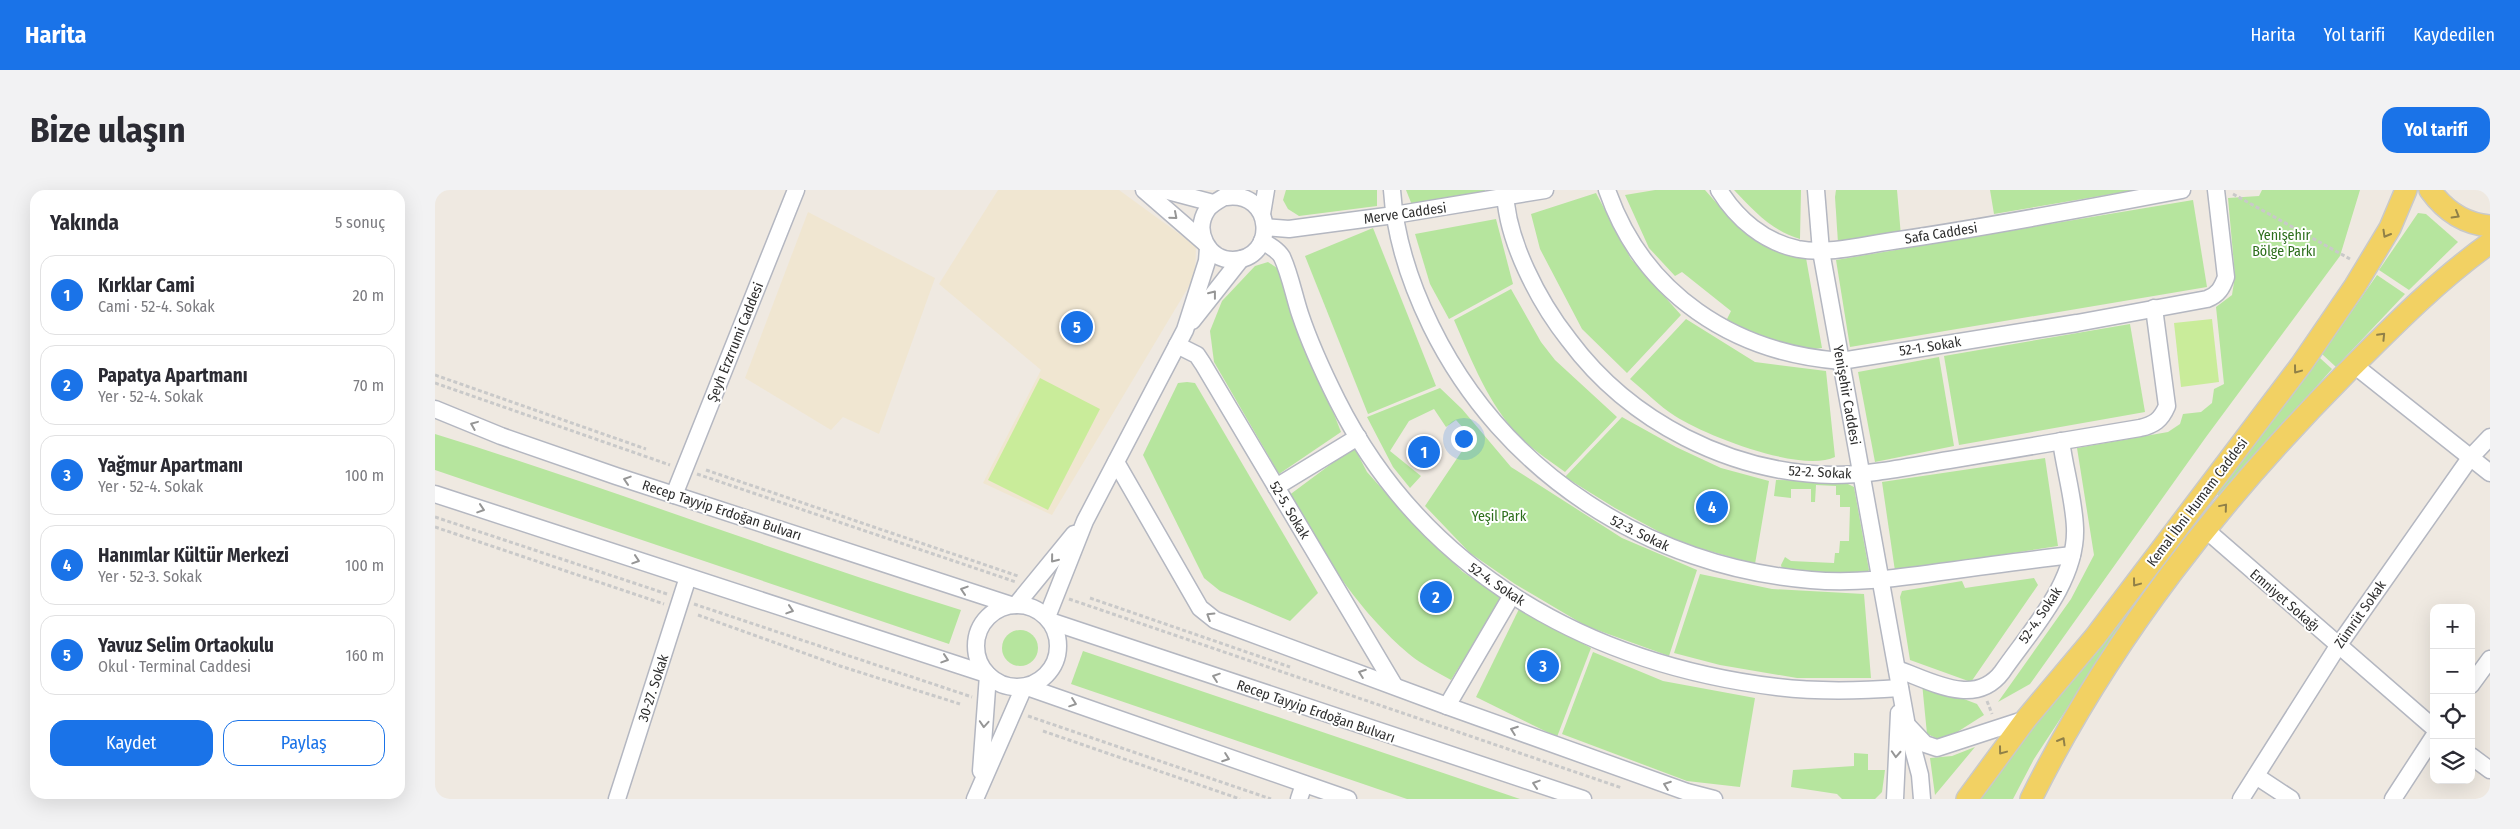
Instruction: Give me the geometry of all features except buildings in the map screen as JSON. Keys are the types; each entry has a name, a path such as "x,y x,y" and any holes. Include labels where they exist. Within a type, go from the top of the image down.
{"main road":[{"name":"Kemal İbni Humam Caddesi","path":"1967,799 2026,719 2095,637 2301,365 2366,268 2390,228 2407,190"},
{"path":"2430,190 2447,210 2460,218 2490,226"},
{"name":"Kemal İbni Humam Caddesi","path":"2031,799 2084,702 2126,634 2205,529 2304,416 2409,308 2490,243"}],"street":[{"name":"Şeyh Erzrrumi Caddesi","path":"674,495 796,190"},
{"path":"1144,190 1223,258 1241,259"},
{"path":"1164,190 1244,198 1254,204 1263,227"},
{"path":"1049,619 1085,521 1185,330 1241,259 1257,249 1263,227 1266,190"},
{"name":"52-3. Sokak","path":"1392,190 1393,215 1411,280 1439,341 1456,370 1507,436 1543,471 1569,492 1624,527 1669,548 1717,564 1749,572 1806,580 1881,580 2072,555"},
{"name":"Merve Caddesi","path":"1263,227 1289,229 1393,215 1505,194 1545,190"},
{"name":"52-1. Sokak","path":"1607,190 1622,225 1650,268 1679,298 1705,318 1747,341 1770,349 1801,356 1841,360 2077,323 2215,296 2222,287 2226,269 2216,190"},
{"name":"Safa Caddesi","path":"1719,190 1739,217 1765,236 1796,248 1821,251 1958,231 2182,190"},
{"name":"Yenişehir Caddesi","path":"1816,190 1821,251 1907,726 1920,775 1922,799"},
{"name":"52-2. Sokak","path":"1505,194 1520,253 1531,279 1555,320 1596,372 1639,410 1689,440 1745,461 1803,473 1861,474 2061,442 2155,424 2164,414 2167,406 2154,308"},
{"path":"1185,330 1207,261 1202,222 1224,197"},
{"name":"52-4. Sokak","path":"1263,227 1282,257 1307,334 1322,370 1358,437 1394,487 1422,520 1472,569 1554,619 1613,646 1698,673 1738,682 1797,689 1859,690 1900,688"},
{"name":"52-5. Sokak","path":"1177,345 1197,355 1203,364 1394,685"},
{"path":"2354,365 2490,473"},
{"name":"Recep Tayyip Erdoğan Bulvarı","path":"435,409 501,436 674,495 1013,605"},
{"path":"1276,488 1358,437"},
{"name":"Zümrüt Sokak","path":"2241,799 2338,646 2470,458 2490,437"},
{"name":"52-4. Sokak","path":"1982,689 1997,679 2056,594 2072,555 2075,528 2061,442"},
{"path":"1116,462 1200,608 1208,615 1447,706 1687,792 1714,799"},
{"path":"435,494 987,675 1004,686 1026,687 1301,792 1348,799"},
{"path":"1013,605 1085,521"},
{"name":"Emniyet Sokağı","path":"2205,529 2430,725"},
{"name":"30-27. Sokak","path":"617,799 688,577"},
{"path":"1447,706 1512,595"},
{"path":"975,799 981,781 1013,710 1026,687 1046,676 1057,659 1058,639 1049,619 1030,606 1013,605 992,613 985,620 978,633 977,658 987,675 981,781"},
{"name":"Recep Tayyip Erdoğan Bulvarı","path":"1049,619 1583,799"},
{"path":"2475,680 2490,659"},
{"path":"1897,669 1954,689 1963,691 1982,689"},
{"name":"Yenişehir Caddesi","path":"1895,799 1900,688"},
{"path":"1907,726 1925,744 1937,748 2026,719"},
{"path":"2393,799 2432,739"},
{"path":"2475,759 2490,770"},
{"path":"2255,776 2291,799"}],"path":[{"path":"2226,190 2366,268"},
{"path":"435,375 646,449"},
{"path":"706,470 1019,576"},
{"path":"435,517 776,633 986,701"},
{"path":"435,527 664,604"},
{"path":"698,615 840,666 960,704"},
{"path":"1982,689 1998,728"},
{"path":"1013,710 1271,799"},
{"path":"1043,731 1240,799"}],"shaded area":[{"path":"998,190 1119,190 1196,246 1195,276 1052,515 983,483 1041,370 939,284"},
{"path":"808,212 935,278 879,434 843,417 831,430 745,378"}],"green space":[{"path":"1286,190 1377,190 1377,206 1299,216 1288,209 1283,200"},
{"path":"1406,190 1485,190 1484,195 1412,205"},
{"path":"1655,190 1705,190 1728,216 1763,243 1806,258 1822,348 1810,349 1785,346 1726,321 1731,311 1682,272 1675,276 1649,248 1625,195"},
{"path":"1734,190 1801,190 1800,239 1772,226 1756,213"},
{"path":"1836,190 1897,190 1901,236 1838,243"},
{"path":"1990,190 2136,190 1994,214"},
{"name":"Yenişehir Bölge Parkı","path":"2262,190 2360,190 2340,256 2206,437 2030,684 1998,702 2071,599 2094,555 2077,448 2168,432 2180,424 2183,414 2201,412 2212,403 2214,389 2224,384 2216,307 2232,295 2235,276 2228,198 2259,196"},
{"path":"1596,193 1631,259 1681,315 1627,373 1582,329 1540,249 1531,214"},
{"path":"2193,200 2207,287 1850,347 1836,260"},
{"path":"2418,213 2426,214 2458,242 2409,290 2379,270"},
{"path":"1496,219 1513,284 1449,319 1430,284 1415,234"},
{"path":"1373,228 1436,386 1368,414 1305,256"},
{"path":"1268,262 1277,268 1341,432 1279,474 1214,362 1210,331 1222,301 1255,266"},
{"path":"2377,275 2405,294 2336,367 2322,354"},
{"path":"1511,289 1541,342 1555,360 1617,417 1565,472 1525,442 1499,411 1482,382 1454,320"},
{"path":"1686,319 1755,362 1826,371 1835,457 1820,461 1800,460 1754,450 1730,442 1675,416 1630,379"},
{"path":"2212,319 2219,382 2181,387 2174,323"},
{"path":"2130,324 2145,412 1959,445 1944,356"},
{"path":"1939,357 1954,446 1875,462 1858,372"},
{"path":"2320,358 2332,369 2219,496 2215,493"},
{"path":"1040,378 1100,409 1048,510 988,480"},
{"path":"1178,383 1195,383 1318,593 1290,621 1220,591 1204,578 1143,455"},
{"name":"Yeşil Park","path":"1440,388 1462,409 1511,467 1622,538 1697,570 1669,656 1586,626 1515,584 1470,553 1425,506 1466,445 1458,438 1464,429 1456,420 1446,427 1434,409 1409,421 1390,451 1421,476 1410,488 1393,467 1367,417"},
{"path":"1622,417 1676,447 1721,468 1769,481 1755,564 1678,542 1615,508 1565,477"},
{"path":"435,434 961,610 949,644 435,470"},
{"path":"1354,447 1367,472 1417,528 1463,572 1502,598 1451,680 1409,654 1373,619 1342,580 1288,496"},
{"path":"2045,458 2058,546 1895,571 1882,482"},
{"path":"1776,480 1842,481 1854,487 1869,570 1863,577 1783,574 1781,565 1785,557 1791,561 1834,563 1835,553 1839,553 1840,541 1849,541 1850,507 1840,507 1840,495 1836,495 1836,486 1816,485 1815,502 1811,502 1811,489 1791,489 1791,498 1774,496"},
{"path":"1700,574 1772,589 1864,594 1871,678 1797,678 1720,665 1674,653"},
{"path":"2153,577 2034,759 2013,799 1972,799"},
{"path":"2034,578 2038,585 1971,682 1910,660 1900,597 1902,591 1962,581 1965,588"},
{"path":"1519,609 1591,648 1557,737 1476,697"},
{"path":"1020,630 1033,635 1038,648 1033,661 1020,666 1007,661 1002,648 1007,635"},
{"path":"1083,651 1520,799 1407,799 1071,684"},
{"path":"1593,652 1663,681 1755,698 1740,787 1687,781 1562,734"},
{"path":"1922,683 1977,704 1984,715 1943,741 1927,734"},
{"path":"1975,747 1935,795 1930,758 1952,756"},
{"path":"1854,753 1868,754 1868,770 1885,770 1882,792 1875,799 1842,799 1837,794 1791,787 1793,770 1854,766"}],"place":[{"name":"Yavuz Selim Ortaokulu","path":"1077,327"},
{"name":"Kırklar Cami","path":"1424,452"},
{"name":"Hanımlar Kültür Merkezi","path":"1712,507"},
{"name":"Papatya Apartmanı","path":"1436,597"},
{"name":"Yağmur Apartmanı","path":"1543,666"}]}
